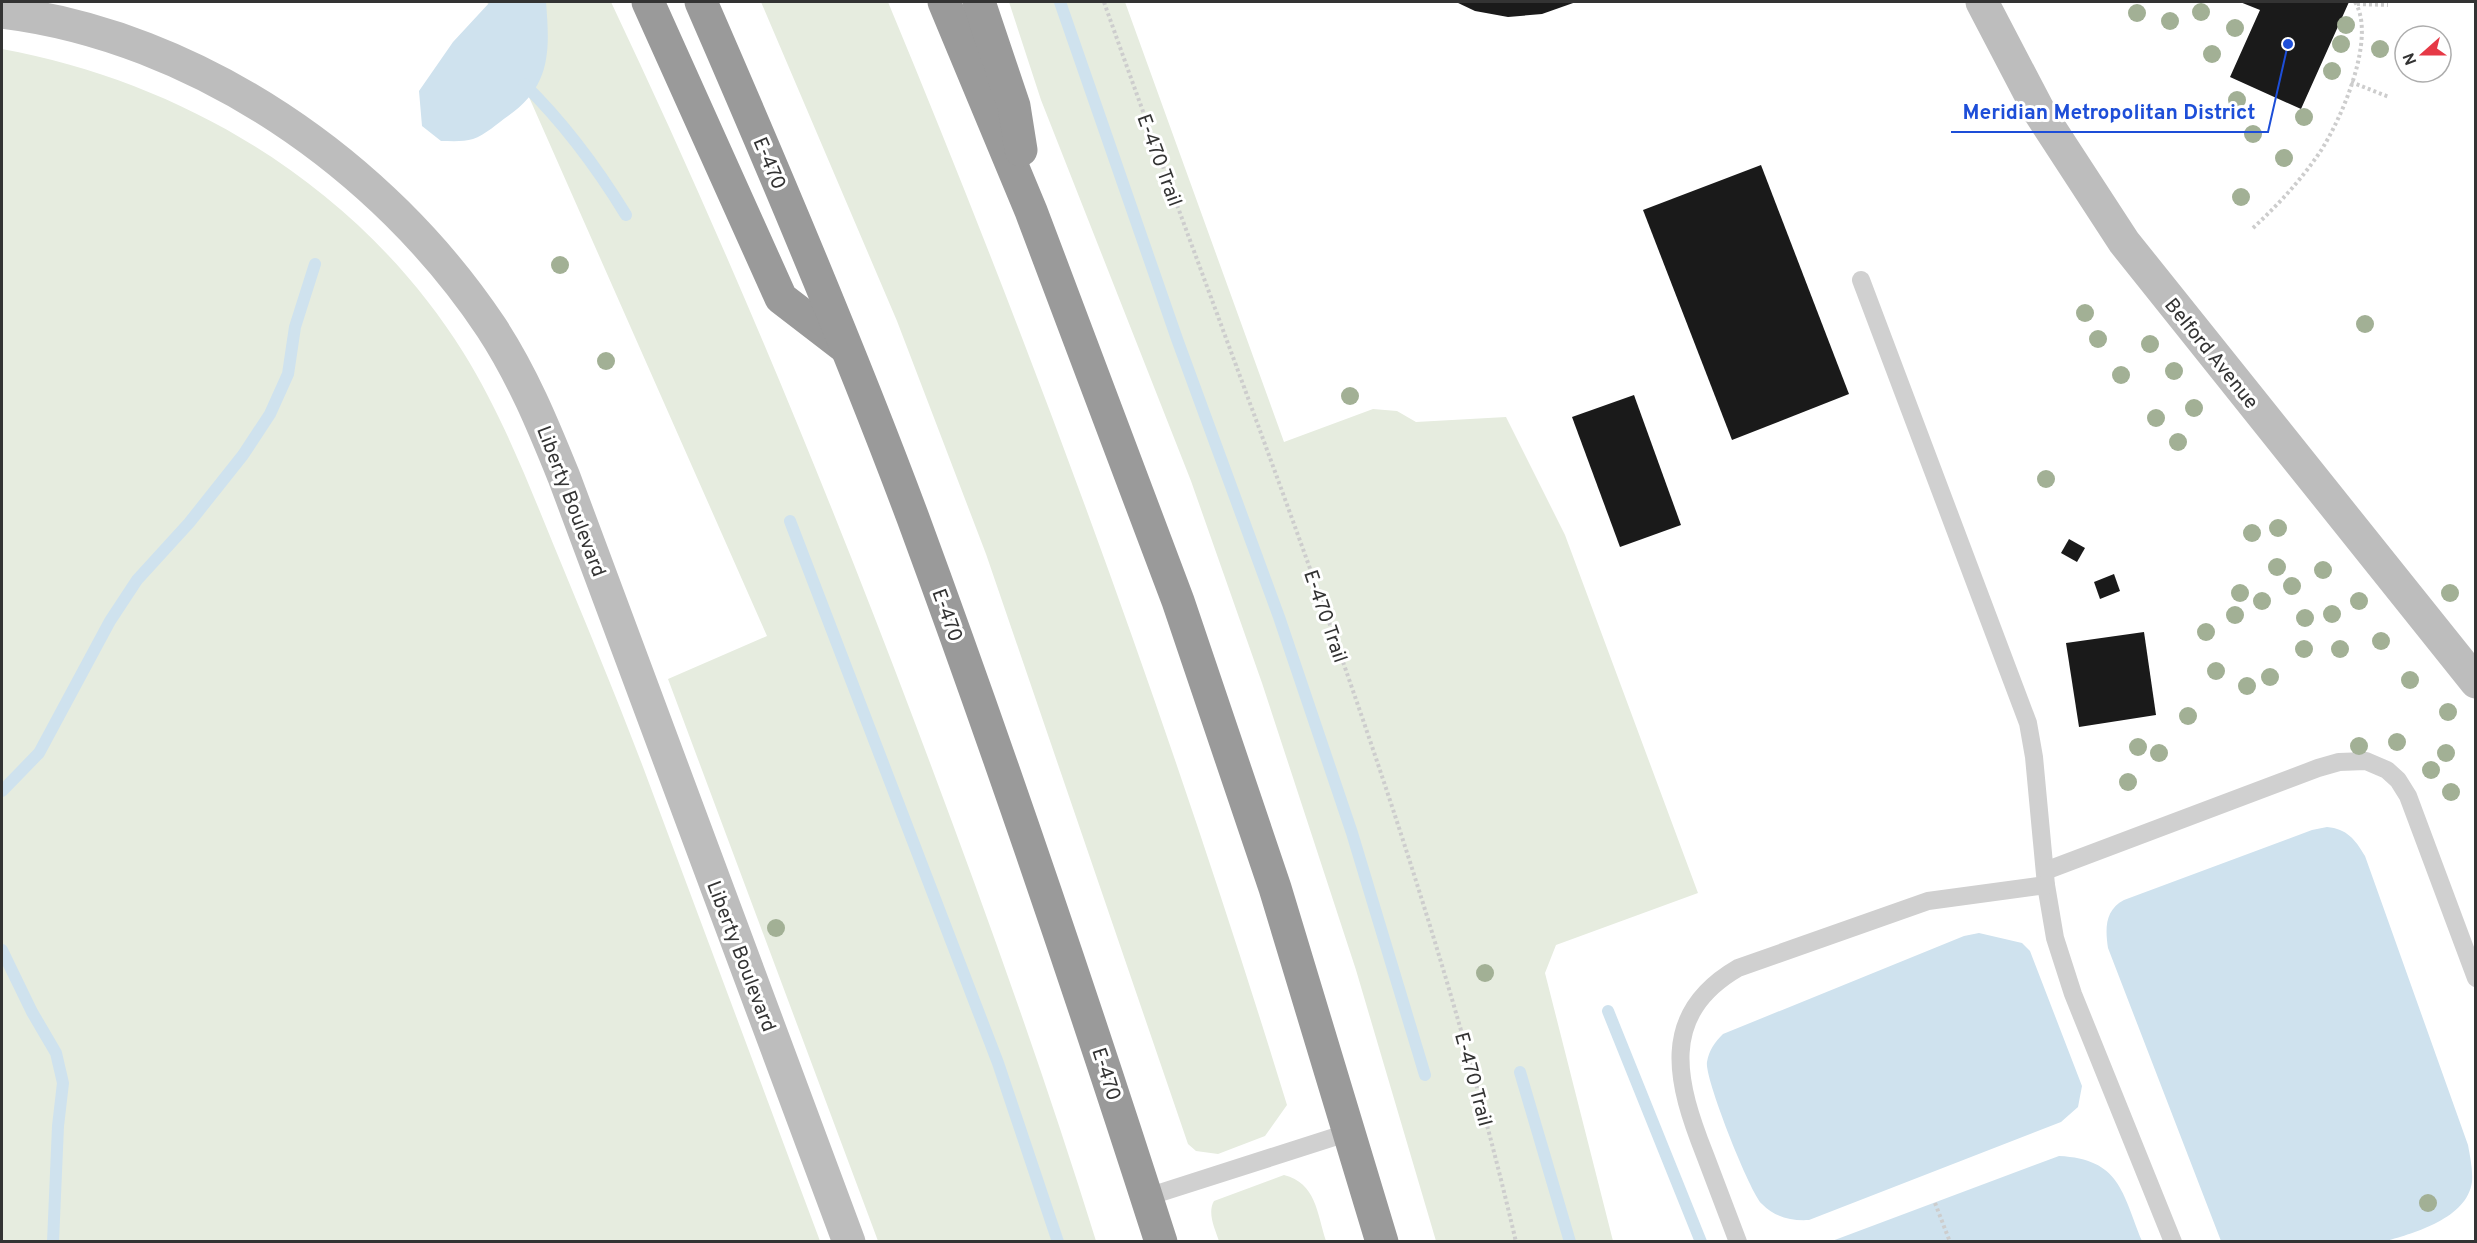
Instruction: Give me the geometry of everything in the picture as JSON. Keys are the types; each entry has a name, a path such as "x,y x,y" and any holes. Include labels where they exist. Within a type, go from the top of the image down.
{"highway":[{"path":"648,2 781,298 846,348"},
{"name":"E-470","path":"701,2 812,260 912,516 1014,800 1161,1242"},
{"path":"944,2 1030,211 1178,602 1275,888 1382,1242"},
{"path":"979,2 1014,106 1030,211"}],"street":[{"name":"Belford Avenue","path":"1982,2 2040,113 2124,242 2475,682"},
{"name":"Liberty Boulevard","path":"2,12 85,30 139,47 225,86 279,118 348,168 397,212 448,268 490,326 526,387 564,477 849,1242"}],"lane":[{"path":"1861,280 2028,723 2034,757 2045,878 2055,938 2066,978 2173,1242"},
{"path":"1738,1242 1688,1111 1680,1075 1680,1047 1684,1033 1706,995 1738,968 1885,915 1947,897 2045,878 2318,768 2339,762 2367,761 2387,770 2398,780 2408,796 2475,978"},
{"path":"1147,1197 1350,1132"}],"path":[{"name":"E-470 Trail","path":"1104,2 1307,563 1400,829 1455,1010 1516,1242"},
{"path":"2253,228 2293,186 2321,150 2351,82 2362,39 2362,22 2356,3 2385,4"},
{"path":"2351,82 2388,97"},
{"path":"1935,1203 1950,1242"}],"shaded area":[{"path":"487,2 611,2 732,270 808,450 880,632 1010,981 1096,1241 878,1241 668,679 767,636"},
{"path":"761,2 888,2 1050,411 1150,687 1197,826 1287,1105 1265,1136 1218,1154 1196,1151 1188,1144 986,554 897,321"},
{"path":"1009,2 1125,2 1284,442 1373,409 1397,411 1416,422 1506,417 1565,535 1698,893 1556,945 1545,973 1613,1241 1436,1241 1356,970 1262,683 1191,481 1041,100"},
{"path":"2,49 71,65 138,88 203,117 264,152 321,193 374,241 422,294 463,352 513,447 610,684 820,1241 2,1241"},
{"path":"1284,1175 1295,1179 1309,1192 1314,1200 1326,1241 1219,1241 1211,1216 1214,1201"}],"water":[{"path":"490,2 546,2 548,36 545,66 533,92 496,125 473,139 441,141 422,126 419,91 453,42"},
{"path":"2327,827 2340,830 2350,836 2365,856 2468,1145 2472,1182 2468,1195 2450,1214 2425,1228 2386,1241 2221,1241 2108,948 2108,920 2113,909 2124,900 2312,830"},
{"path":"1979,933 2022,943 2030,951 2082,1086 2078,1107 2061,1122 1809,1220 1795,1220 1772,1212 1762,1204 1748,1179 1713,1089 1707,1062 1715,1043 1723,1034 1964,936"},
{"path":"2059,1156 2095,1164 2107,1171 2123,1193 2142,1241 1832,1241"}],"building":[{"path":"1456,2 1576,2 1542,14 1508,17 1475,11"},
{"path":"2240,2 2349,2 2301,109 2230,77 2260,10"},
{"path":"1761,165 1849,394 1732,440 1643,210"},
{"path":"1634,395 1681,525 1620,547 1572,417"},
{"path":"2069,539 2085,548 2077,562 2061,553"},
{"path":"2114,574 2120,591 2100,599 2094,582"},
{"path":"2144,632 2156,715 2079,727 2066,643"}],"waterway":[{"path":"1060,2 1177,339 1279,617 1352,833 1425,1075"},
{"path":"524,84 579,146 626,215"},
{"path":"2,791 39,753 110,621 137,580 189,523 243,455 270,414 288,374 295,327 315,264"},
{"path":"790,521 998,1063 1058,1242"},
{"path":"2,950 32,1012 56,1053 63,1083 58,1126 53,1242"},
{"path":"1608,1011 1701,1242"},
{"path":"1520,1072 1570,1242"}],"place":[{"name":"Meridian Metropolitan District","path":"2288,44"}]}
